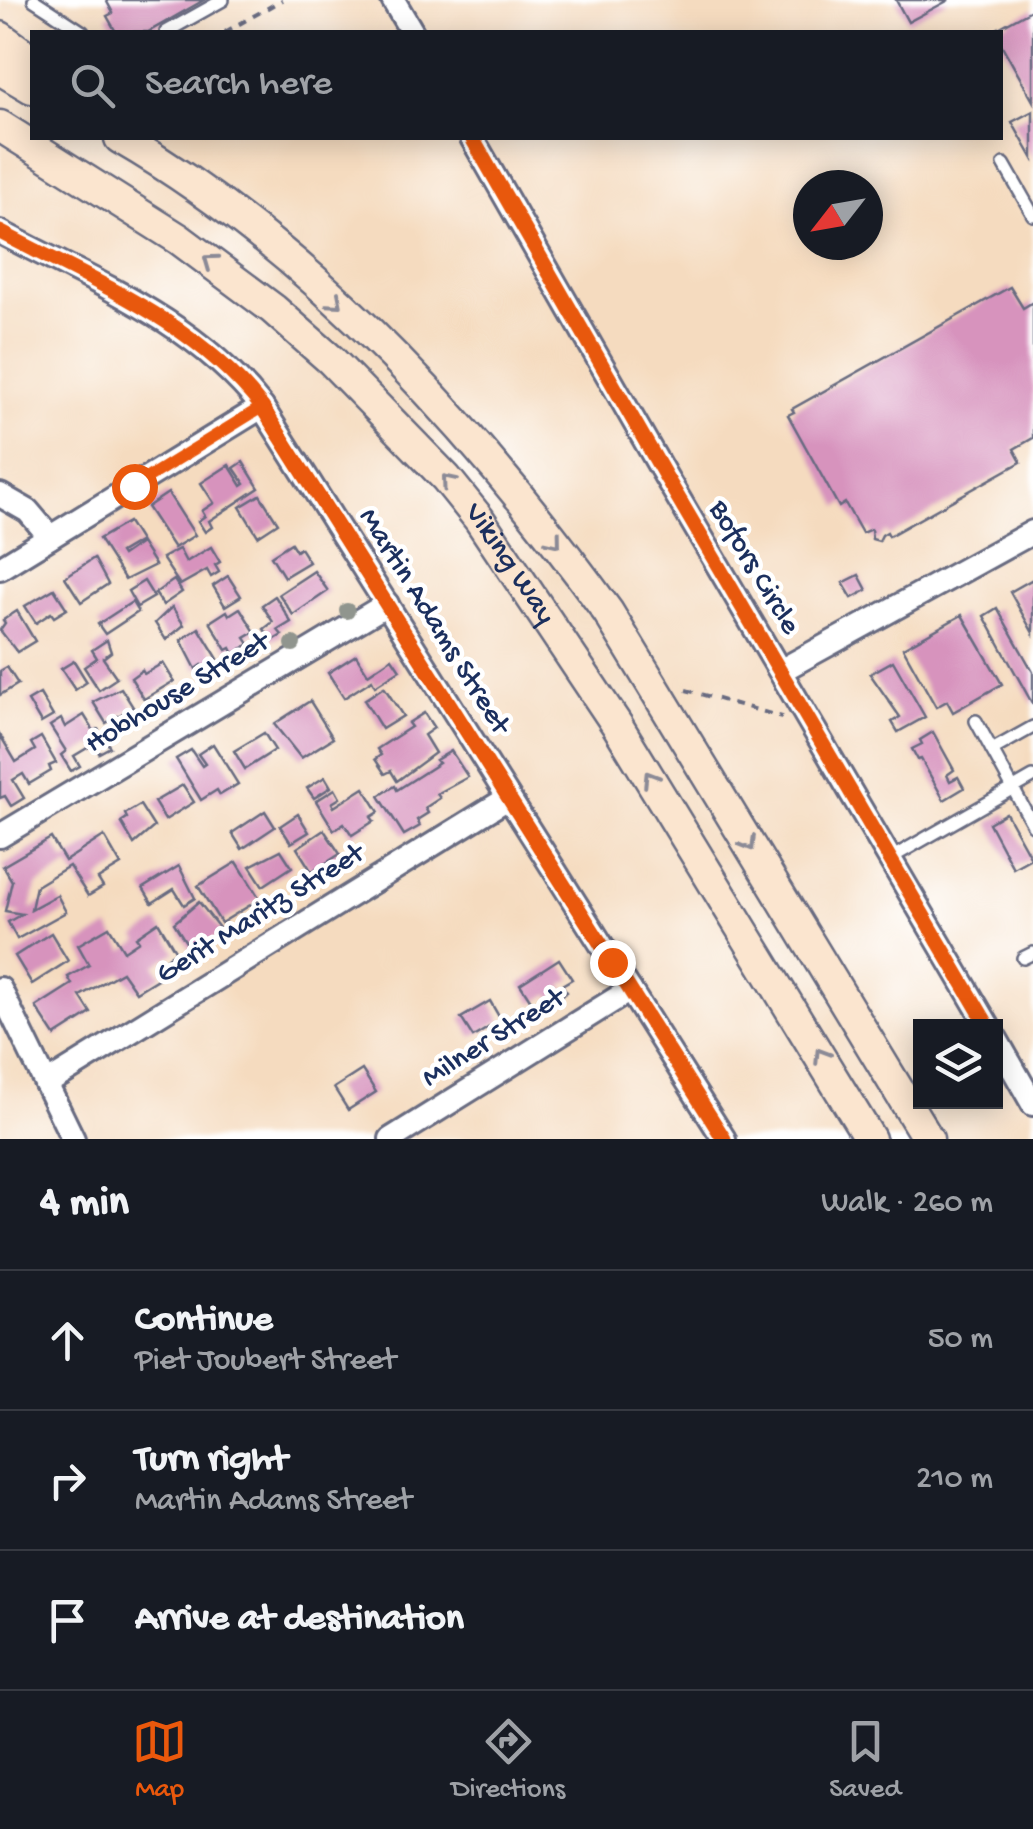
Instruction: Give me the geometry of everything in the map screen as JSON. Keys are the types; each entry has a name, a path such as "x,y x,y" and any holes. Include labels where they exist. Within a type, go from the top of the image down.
{"main road":[{"path":"0,38 30,59"},
{"path":"0,70 30,87"},
{"name":"Viking Way","path":"0,126 155,223 273,309 331,360 446,478 479,519 617,725 870,1139"},
{"name":"Viking Way","path":"124,140 180,172 347,311 459,424 562,550 618,628 928,1139"},
{"path":"138,140 180,172"}],"street":[{"path":"393,0 411,30"},
{"name":"Bofors Circle","path":"473,140 984,1019"},
{"name":"Martin Adams Street","path":"0,232 191,336 229,368 262,407 724,1139"},
{"path":"0,568 262,407"},
{"path":"0,495 28,511 50,537"},
{"path":"782,670 1033,532"},
{"name":"Hobhouse Street","path":"0,836 387,604"},
{"name":"Gerit Maritz Street","path":"46,1084 508,798"},
{"path":"0,989 73,1139"},
{"name":"Milner Street","path":"391,1139 630,990"},
{"path":"1003,1051 1033,1104"}],"lane":[{"path":"34,0 79,30"},
{"path":"170,30 224,0"},
{"path":"1004,164 1033,215"},
{"path":"976,721 1033,825"},
{"path":"992,750 1033,727"},
{"path":"890,858 1033,776"}],"path":[{"path":"229,30 282,0"},
{"path":"676,687 790,720"}],"building":[{"path":"106,0 204,0 152,30 115,30 107,16 113,13"},
{"path":"896,0 949,0 908,22"},
{"path":"1033,9 1033,101 1003,47 1003,30 995,30"},
{"path":"1033,111 1033,159 1012,122"},
{"path":"1010,287 1023,308 1033,302 1033,438 1014,449 1021,462 889,536 887,532 879,541 872,539 871,529 862,533 845,503 839,507 788,415 794,412 792,409"},
{"path":"243,462 259,488 209,521 212,527 205,532 198,521 205,516 202,511 214,503 201,483 229,465 242,486 245,484 234,468"},
{"path":"168,493 195,535 174,548 147,507"},
{"path":"260,495 278,523 258,536 240,507"},
{"path":"128,522 140,541 120,553 122,556 141,543 155,565 125,580 99,539"},
{"path":"291,543 296,551 300,548 309,562 284,577 271,556"},
{"path":"211,547 220,562 215,565 219,572 211,577 207,570 180,585 162,558 179,549 186,562"},
{"path":"94,558 108,584 81,602 65,577"},
{"path":"314,571 328,591 293,615 279,594"},
{"path":"859,575 867,590 852,598 843,583"},
{"path":"228,576 241,596 225,606 213,586"},
{"path":"1033,579 1033,633 1010,592"},
{"path":"174,580 182,592 163,605 155,593"},
{"path":"144,581 154,597 137,607 128,591"},
{"path":"54,589 67,609 36,623 25,606"},
{"path":"275,596 291,622 278,630 282,635 272,641 264,629 273,622 262,605"},
{"path":"132,602 138,612 105,634 98,624"},
{"path":"172,607 184,625 166,640 155,623"},
{"path":"240,608 255,632 245,638 249,644 234,654 231,648 227,650 210,622"},
{"path":"997,608 1033,672 1033,705 984,616"},
{"path":"17,611 35,641 17,652 0,630 3,620"},
{"path":"962,615 1002,684 953,712 947,701 936,707 903,648"},
{"path":"199,628 218,659 204,669 202,665 196,669 181,640"},
{"path":"107,640 111,652 103,658 117,678 99,690 84,667 97,658 92,650"},
{"path":"356,655 368,674 392,658 400,670 375,686 372,680 344,698 328,673"},
{"path":"74,661 87,682 75,690 61,669"},
{"path":"893,661 925,717 898,732 892,722 900,717 870,674"},
{"path":"163,663 174,681 144,699 131,678"},
{"path":"7,667 18,684 0,695 0,671"},
{"path":"384,687 403,716 382,729 364,700"},
{"path":"121,688 133,707 106,723 93,702"},
{"path":"40,694 53,716 41,723 28,701"},
{"path":"310,701 333,738 301,758 274,724"},
{"path":"424,713 434,728 424,735 435,753 397,781 391,771 385,774 375,759 381,755 377,749 411,727 408,723"},
{"path":"84,715 110,747 99,753 94,744 74,756 80,766 71,771 61,755 66,751 50,726 61,719 65,727"},
{"path":"933,732 954,770 947,775 950,781 958,777 964,788 944,800 912,749"},
{"path":"264,733 275,750 245,769 234,751"},
{"path":"0,735 16,762 35,750 31,743 41,737 56,763 49,766 51,771 29,784 23,774 13,780 24,798 11,806 5,796 0,798"},
{"path":"213,744 238,784 201,800 176,759 191,750 202,766 205,764 198,754"},
{"path":"451,751 468,777 437,794 440,798 425,808 428,813 417,820 420,826 404,835 379,796 395,786 397,790"},
{"path":"325,777 331,787 314,798 307,788"},
{"path":"183,785 194,802 165,820 154,802"},
{"path":"364,788 379,812 371,817 374,821 352,835 344,823 334,830 316,801 335,789 340,798 332,803 334,807"},
{"path":"140,805 154,827 134,844 121,822 127,818 125,814"},
{"path":"265,811 275,827 242,849 232,833"},
{"path":"1006,813 1031,858 1013,868 989,823"},
{"path":"298,814 309,832 291,843 280,826"},
{"path":"324,830 340,854 312,872 297,848"},
{"path":"104,836 121,865 98,879 103,887 88,896 69,866 36,886 31,909 57,895 66,912 17,939 8,922 22,914 5,911 12,881 3,866 51,838 65,861"},
{"path":"281,850 292,867 263,886 250,866"},
{"path":"237,862 260,899 221,923 198,886"},
{"path":"179,866 195,898 184,905 174,889 152,903 143,888"},
{"path":"199,902 223,933 192,952 174,923"},
{"path":"158,922 176,952 155,965 162,976 136,992 122,972 80,996 91,1013 55,1036 36,1007 72,984 68,977 89,965 78,945 109,927 124,951"},
{"path":"51,933 68,961 32,984 15,956"},
{"path":"559,959 572,979 562,985 567,992 554,1001 549,994 533,1004 520,984"},
{"path":"490,1001 501,1020 473,1037 461,1018"},
{"path":"362,1070 376,1092 348,1110 334,1088"}],"cycle path":[{"path":"473,140 984,1019"},
{"path":"0,232 107,287 174,327 206,350 262,407 724,1139"}],"route":[{"path":"134,486 262,407 612,962"}]}
